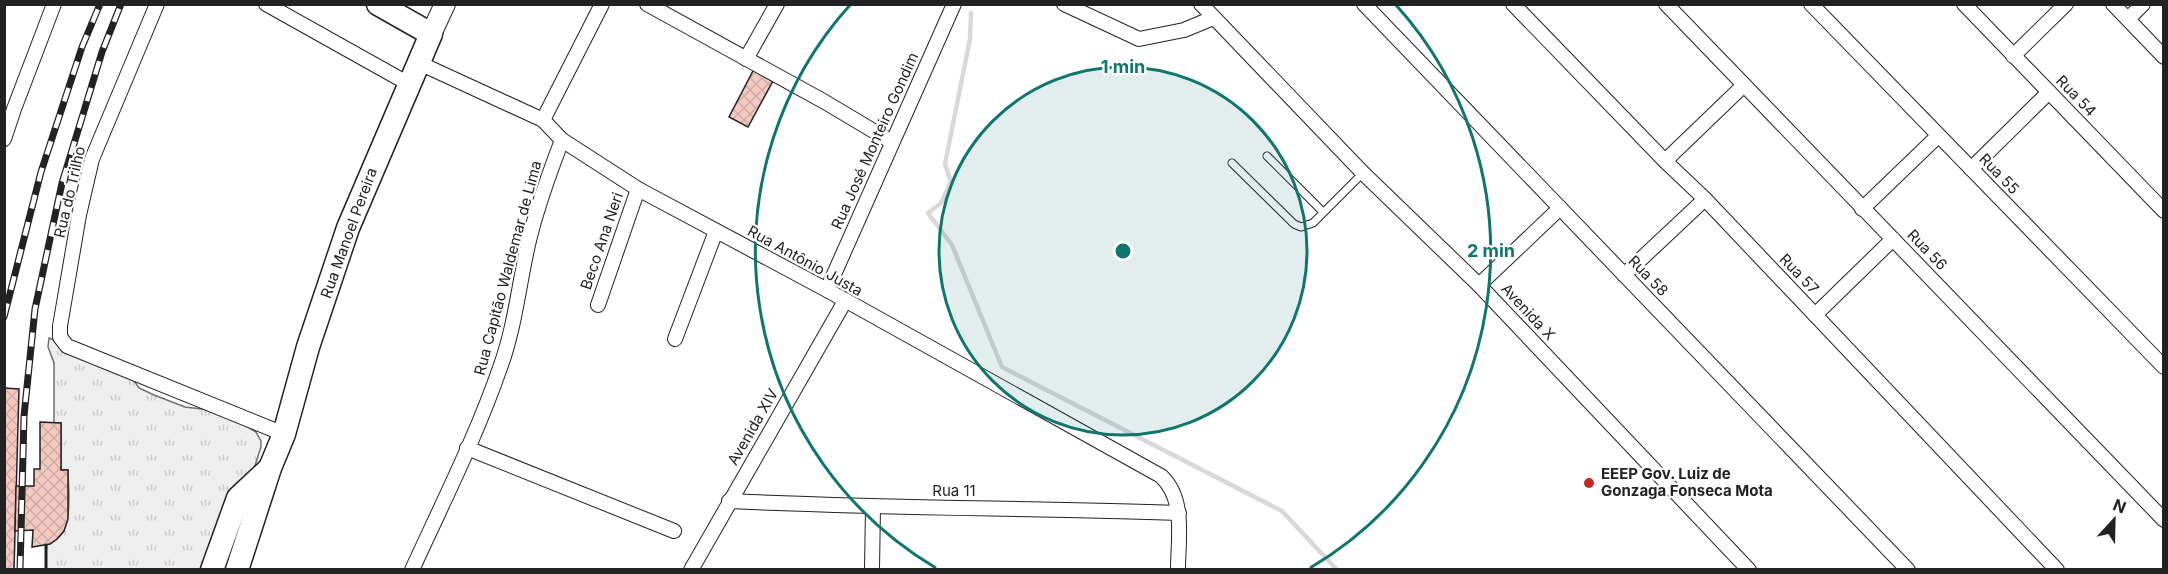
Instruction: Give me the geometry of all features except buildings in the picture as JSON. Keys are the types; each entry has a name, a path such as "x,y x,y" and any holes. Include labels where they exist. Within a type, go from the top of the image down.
{"main road":[{"path":"378,4 431,34"},
{"name":"Rua Manoel Pereira","path":"237,570 270,468 284,434 308,347 348,228 431,34"},
{"name":"Rua Manoel Pereira","path":"212,570 238,498 270,468"}],"street":[{"path":"4,139 54,4"},
{"name":"Rua do Trilho","path":"157,4 93,159 79,215 60,337 67,346 284,434"},
{"path":"266,4 409,84"},
{"name":"Rua Manoel Pereira","path":"431,34 444,4"},
{"path":"543,120 602,4"},
{"path":"647,4 825,102 892,142"},
{"path":"746,59 777,4"},
{"name":"Rua José Monteiro Gondim","path":"827,290 954,4"},
{"path":"1064,4 1139,39 1184,30 1213,18"},
{"name":"Avenida X","path":"1202,4 1363,173 1479,285 1749,570"},
{"name":"Rua 58","path":"1364,4 1908,570"},
{"name":"Rua 57","path":"1512,4 1665,162 1705,199 2057,570"},
{"name":"Rua 56","path":"1665,4 2163,520"},
{"name":"Rua 55","path":"1811,4 2163,367"},
{"name":"Rua 54","path":"1964,4 2163,211"},
{"path":"2013,56 2066,4"},
{"path":"2113,4 2163,57"},
{"path":"2128,20 2143,4"},
{"name":"Rua Antônio Justa","path":"419,63 543,120 561,140 638,189 827,290 1161,476 1174,492 1179,513"},
{"path":"1665,162 1743,86"},
{"path":"1971,169 2049,92"},
{"path":"1862,209 1938,136"},
{"name":"Rua Capitão Waldemar de Lima","path":"412,570 502,363 515,314 529,244 548,176 561,140"},
{"name":"Beco Ana Neri","path":"598,305 638,189"},
{"path":"1624,274 1705,199"},
{"path":"1479,285 1560,208"},
{"path":"675,339 716,231"},
{"path":"1815,315 1893,239"},
{"name":"Avenida XIV","path":"691,570 845,302"},
{"path":"467,448 674,531"},
{"name":"Rua 11","path":"729,501 873,507 1037,508 1179,513"},
{"path":"872,570 873,507"},
{"path":"1178,570 1179,513"}],"lane":[{"path":"1267,156 1323,212"},
{"path":"1232,163 1294,225 1301,227 1307,226 1363,173"}],"green space":[{"path":"49,338 128,372 139,388 154,395 185,407 210,410 256,432 261,441 261,447 251,478 210,569 46,569 46,545 56,540 62,533 66,524 69,502 68,470 61,470 61,423 54,423 54,363 48,347"}],"waterway":[{"path":"971,13 970,39 945,164 951,182 941,203 928,213 952,245 1002,367 1282,511 1337,570"}],"railway":[{"path":"4,317 41,172 82,47 100,4"},
{"path":"20,570 24,416 35,309 62,183 102,52 121,4"}],"wall":[{"path":"46,545 46,570"}],"place":[{"name":"EEEP Gov. Luiz de Gonzaga Fonseca Mota","path":"1589,483"}]}
